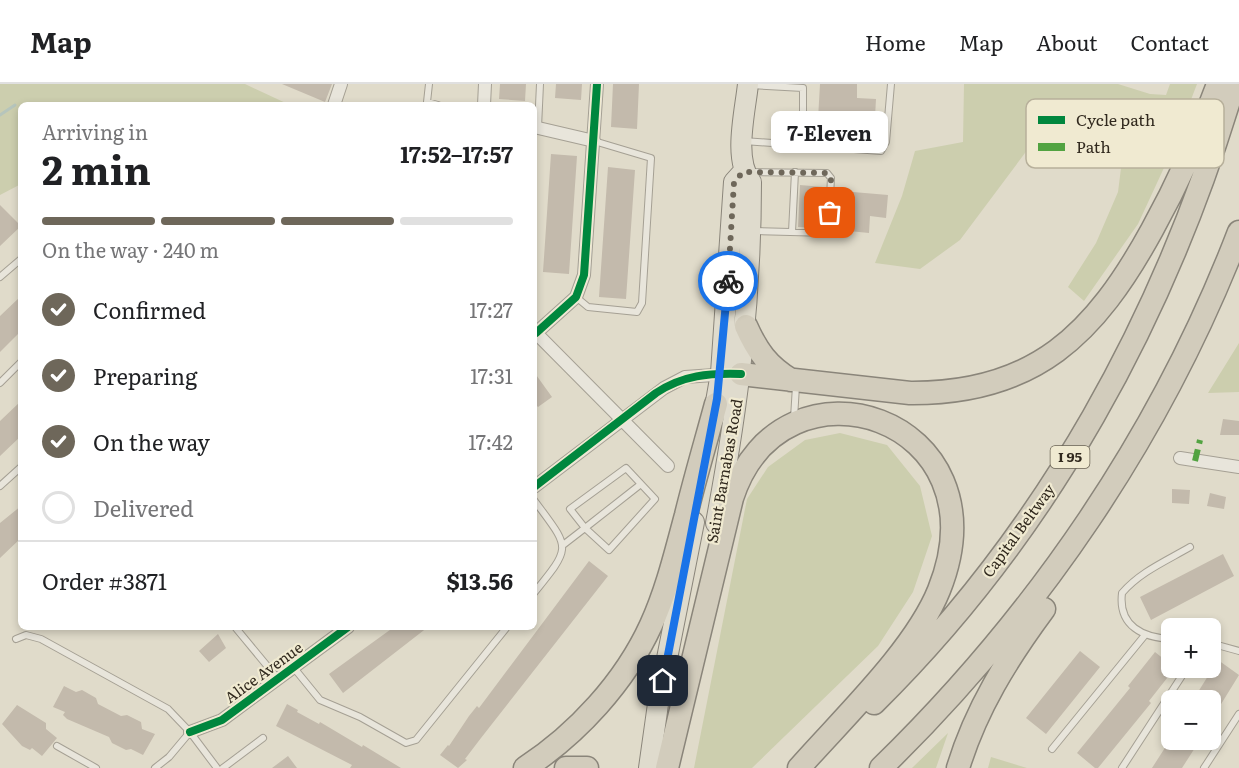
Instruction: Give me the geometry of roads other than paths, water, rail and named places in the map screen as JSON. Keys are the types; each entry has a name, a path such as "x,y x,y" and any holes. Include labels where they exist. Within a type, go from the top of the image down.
{"highway":[{"path":"1212,99 1218,84"},
{"name":"Capital Beltway","path":"1224,116 1234,84"},
{"path":"731,374 910,393 955,392 1003,379 1029,368 1065,345 1102,309 1146,241 1183,168"},
{"name":"Capital Beltway","path":"807,768 898,680 942,631 1007,549 1066,463 1124,365 1151,309 1208,168"},
{"path":"958,768 985,700 1013,651 1058,591 1115,499 1171,395 1239,232"},
{"path":"746,326 754,345 769,365 794,381"},
{"path":"881,768 964,682 1047,582 1135,448 1196,335"},
{"path":"525,768 550,751 587,717 621,675 651,626 671,572 716,404"},
{"path":"667,768 738,482 758,450 793,424 814,417 859,415 901,431 919,446 945,482 954,523 952,546 938,592 918,628 899,655 799,768"},
{"path":"566,768 587,768"}],"main road":[{"name":"Saint Barnabas Road","path":"649,768 658,704 716,404 731,374 746,326 752,231 751,182 743,172 748,85"},
{"name":"Saint Barnabas Road","path":"667,768 718,509 731,374 734,182 743,172"}],"street":[{"path":"335,102 341,84"},
{"path":"484,102 485,84"},
{"path":"537,330 576,297 584,275 597,84"},
{"path":"537,127 594,141"},
{"path":"537,334 668,466"},
{"path":"537,485 620,420 677,380 692,376 731,374"},
{"path":"1180,458 1239,467"},
{"name":"Alice Avenue","path":"190,732 222,720 344,630"}],"lane":[{"path":"427,102 429,84"},
{"path":"537,116 540,84"},
{"path":"743,141 881,151 886,142 891,84"},
{"path":"748,85 802,88 803,145"},
{"path":"576,297 588,307 637,312 642,303 651,158 594,141"},
{"path":"743,172 795,172 829,175 830,231 826,234 752,231"},
{"path":"792,232 795,172"},
{"path":"0,277 18,262"},
{"path":"0,383 18,365"},
{"path":"793,424 794,381"},
{"path":"626,468 655,499 609,550 585,528 570,509 626,468"},
{"path":"0,486 18,470"},
{"path":"563,544 641,484"},
{"path":"537,505 563,544 562,554 537,589"},
{"path":"1161,637 1137,632 1124,616 1122,593 1146,571 1190,547"},
{"path":"238,630 278,680"},
{"path":"294,668 320,700 360,717 406,743 416,740 505,630"},
{"path":"16,639 26,635 41,639 168,709 190,732 217,768"},
{"path":"1052,749 1145,635"},
{"path":"1221,646 1239,651"},
{"path":"1122,768 1180,678"},
{"path":"1204,768 1239,714"},
{"path":"155,768 176,750 190,732"},
{"path":"223,768 262,738"},
{"path":"57,746 96,768"}],"waterway":[{"path":"0,115 15,105"}],"place":[{"name":"7-Eleven","path":"830,213"}]}
